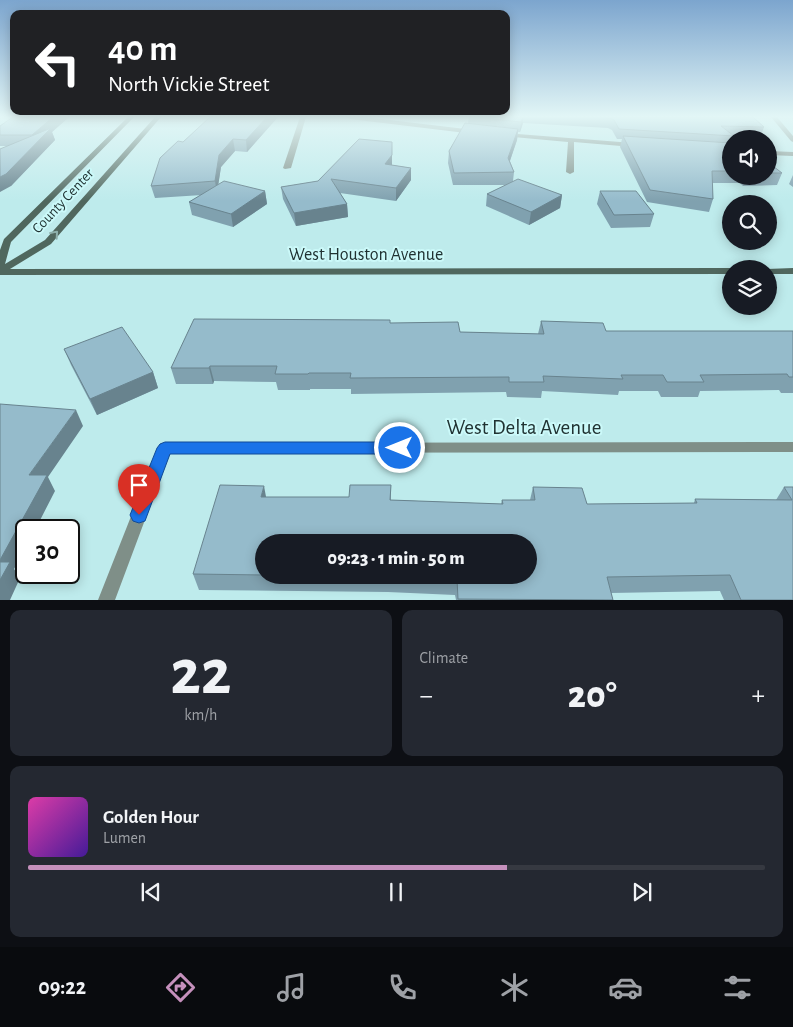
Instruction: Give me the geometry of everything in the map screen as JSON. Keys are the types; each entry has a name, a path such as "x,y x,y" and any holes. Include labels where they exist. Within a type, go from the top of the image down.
{"street":[{"name":"County Center","path":"0,266 7,241 103,145"},
{"name":"County Center","path":"0,271 48,242 133,145"},
{"path":"287,168 294,145"},
{"path":"570,172 571,145"},
{"path":"629,145 644,146"},
{"path":"777,153 793,154"},
{"name":"West Houston Avenue","path":"0,271 722,271"},
{"path":"777,271 793,271"},
{"name":"West Delta Avenue","path":"106,600 165,448 793,447"}],"building":[{"path":"10,145 34,145 6,174 0,177 0,149"},
{"path":"174,145 228,145 219,155 215,181 151,186 160,158"},
{"path":"353,145 392,145 392,155 385,164 411,168 396,188 331,179 347,204 294,213 281,187 318,181"},
{"path":"452,145 512,145 508,158 514,172 454,173 449,151"},
{"path":"628,145 722,145 722,171 712,171 713,199 650,190"},
{"path":"518,179 562,195 531,212 487,194"},
{"path":"224,181 265,191 231,214 189,202"},
{"path":"600,191 636,191 654,214 614,215"},
{"path":"194,319 390,320 390,323 458,322 460,332 544,334 541,321 603,323 606,331 793,331 793,377 789,377 787,374 700,375 704,382 667,382 663,375 621,375 623,379 543,376 544,382 509,382 509,377 350,378 351,373 275,374 277,366 171,368"},
{"path":"122,327 153,372 90,399 64,349"},
{"path":"0,404 76,410 29,475 47,475 23,519 15,519 15,533 0,560"},
{"path":"220,485 264,486 261,497 349,497 350,485 391,485 390,500 503,504 502,500 535,500 533,487 582,488 587,504 697,503 695,499 792,500 784,487 793,487 793,600 741,600 730,575 607,577 613,600 458,599 457,584 537,584 537,534 255,534 255,575 193,574"},
{"path":"0,562 10,562 0,580"}],"route":[{"path":"139,515 165,448 400,448"}]}
